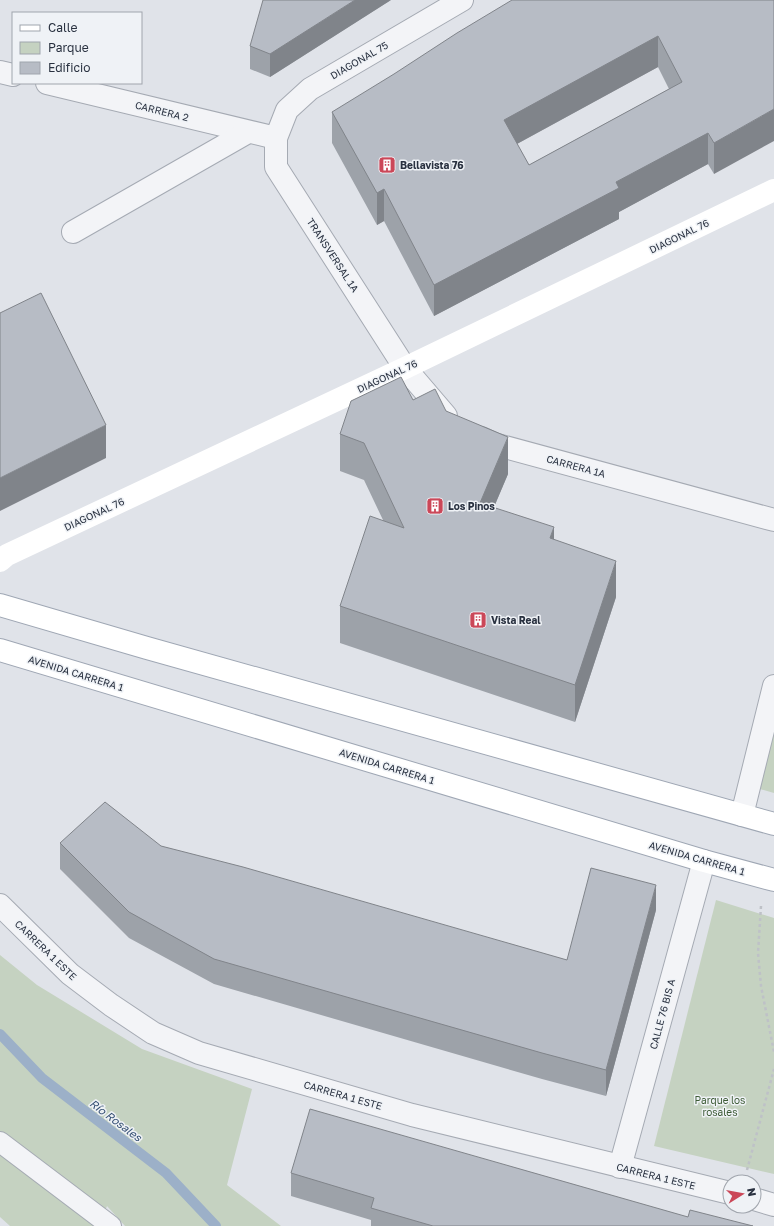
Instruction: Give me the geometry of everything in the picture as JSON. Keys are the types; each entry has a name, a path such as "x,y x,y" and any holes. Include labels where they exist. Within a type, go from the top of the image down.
{"main road":[{"name":"DIAGONAL 76","path":"0,561 7,555 405,368 774,190"},
{"path":"0,605 774,824"},
{"name":"AVENIDA CARRERA 1","path":"0,650 704,861 774,880"}],"street":[{"name":"DIAGONAL 75","path":"276,138 287,110 310,89 462,0"},
{"path":"0,72 12,75"},
{"name":"CARRERA 2","path":"51,84 276,138"},
{"path":"73,232 248,132"},
{"name":"TRANSVERSAL 1A","path":"276,138 276,167 405,368"},
{"name":"CARRERA 1A","path":"405,368 454,426 494,444 774,520"},
{"path":"742,815 774,686"},
{"name":"CALLE 76 BIS A","path":"620,1167 704,861"},
{"name":"CARRERA 1 ESTE","path":"0,906 70,974 111,1005 153,1033 199,1053 412,1115 722,1192"},
{"path":"762,1202 774,1204"}],"lane":[{"path":"0,1142 111,1226"}],"path":[{"path":"762,901 758,953 761,986 774,1052"},
{"path":"745,1174 774,1069"}],"green space":[{"path":"774,733 774,793 760,789"},
{"name":"Parque los rosales","path":"716,900 774,918 774,1174 654,1146"},
{"path":"0,955 37,985 142,1049 252,1089 227,1185 281,1226 125,1226 107,1206 99,1226 10,1226 0,1217"}],"building":[{"path":"263,0 355,0 270,54 250,46"},
{"path":"512,0 774,0 774,109 714,143 708,133 616,182 619,188 434,285 384,189 377,193 332,112","holes":["658,36 682,82 529,165 504,120"]},
{"path":"41,293 106,425 0,478 0,313"},
{"path":"401,377 413,400 435,389 446,411 508,437 480,503 554,527 550,538 616,561 575,685 340,606 370,516 404,528 364,443 340,434 351,401"},
{"path":"105,802 161,846 243,867 567,960 591,868 656,885 606,1070 214,959 129,912 60,843"},
{"path":"310,1109 688,1217 690,1210 753,1226 433,1226 371,1208 374,1198 291,1173"}],"waterway":[{"name":"Río Rosales","path":"0,1034 42,1078 166,1173 216,1226"}],"place":[{"name":"Bellavista 76","path":"387,165"},
{"name":"Los Pinos","path":"435,506"},
{"name":"Vista Real","path":"478,620"}]}
